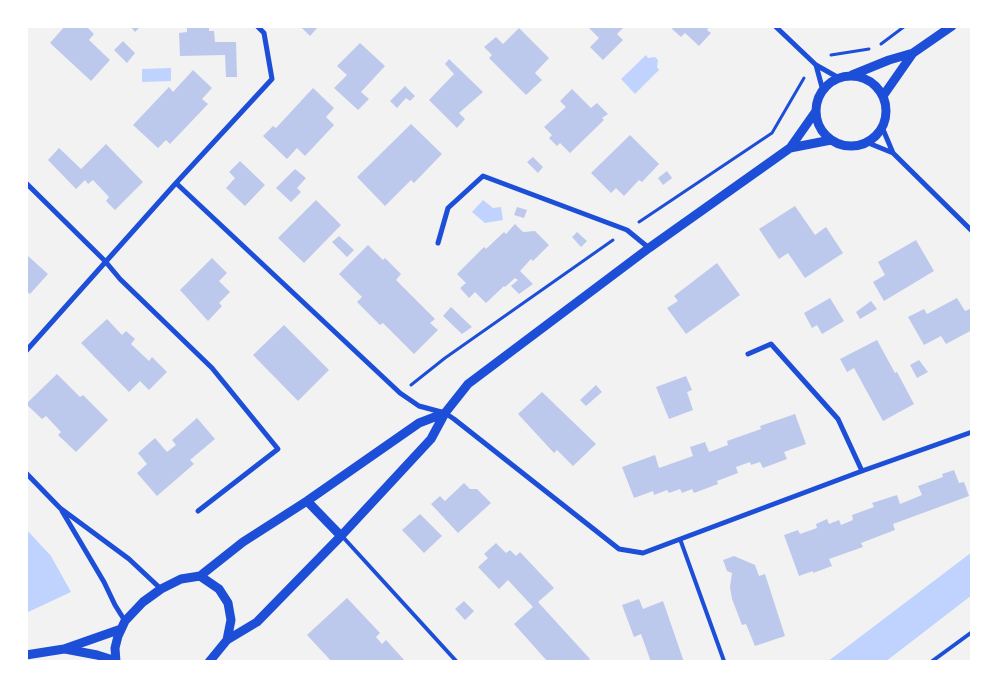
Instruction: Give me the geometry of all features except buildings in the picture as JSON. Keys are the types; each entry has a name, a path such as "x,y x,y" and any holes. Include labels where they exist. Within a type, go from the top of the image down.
{"street":[{"path":"26,351 105,261 272,79 264,33 257,26"},
{"path":"775,26 816,65 839,78"},
{"path":"849,76 859,77 877,87 883,96 886,106 886,117 882,127 875,136 866,142 854,146 842,145 831,140 823,132 818,122 816,111 818,100 823,91 830,83 839,78 913,53 952,26"},
{"path":"883,96 913,53"},
{"path":"816,65 823,91"},
{"path":"210,662 227,640 257,622 341,536 431,439 444,413 468,384 649,248 790,148 816,111"},
{"path":"882,127 893,153 972,231"},
{"path":"790,148 831,140"},
{"path":"866,142 893,153"},
{"path":"438,243 448,208 484,176 627,230 649,248"},
{"path":"26,183 105,261 120,279 212,368 278,449 198,511"},
{"path":"176,183 400,393 419,406 444,413 454,419 619,549 643,553 972,432"},
{"path":"748,354 771,344 838,418 862,471"},
{"path":"64,649 97,655 116,662 115,648 123,625 142,602 161,589 181,579 200,576 243,542 308,502 418,423 444,413"},
{"path":"26,474 60,508 129,559 161,589"},
{"path":"308,502 341,536"},
{"path":"60,508 104,582 123,625"},
{"path":"200,576 219,589 228,603 232,620 227,640"},
{"path":"26,655 64,649 123,625"}],"lane":[{"path":"341,536 457,662"},
{"path":"680,539 724,661"},
{"path":"931,662 972,632"}],"path":[{"path":"400,393 445,358 627,230 772,133 800,82 825,56 876,47 905,26"}],"water":[{"path":"646,55 648,58 655,57 658,60 657,67 659,70 635,94 621,79"},
{"path":"171,68 171,81 142,82 142,69"},
{"path":"483,200 493,208 501,207 503,220 485,223 472,212"},
{"path":"26,529 51,556 71,592 26,613"},
{"path":"972,552 972,595 885,662 827,662"}]}
